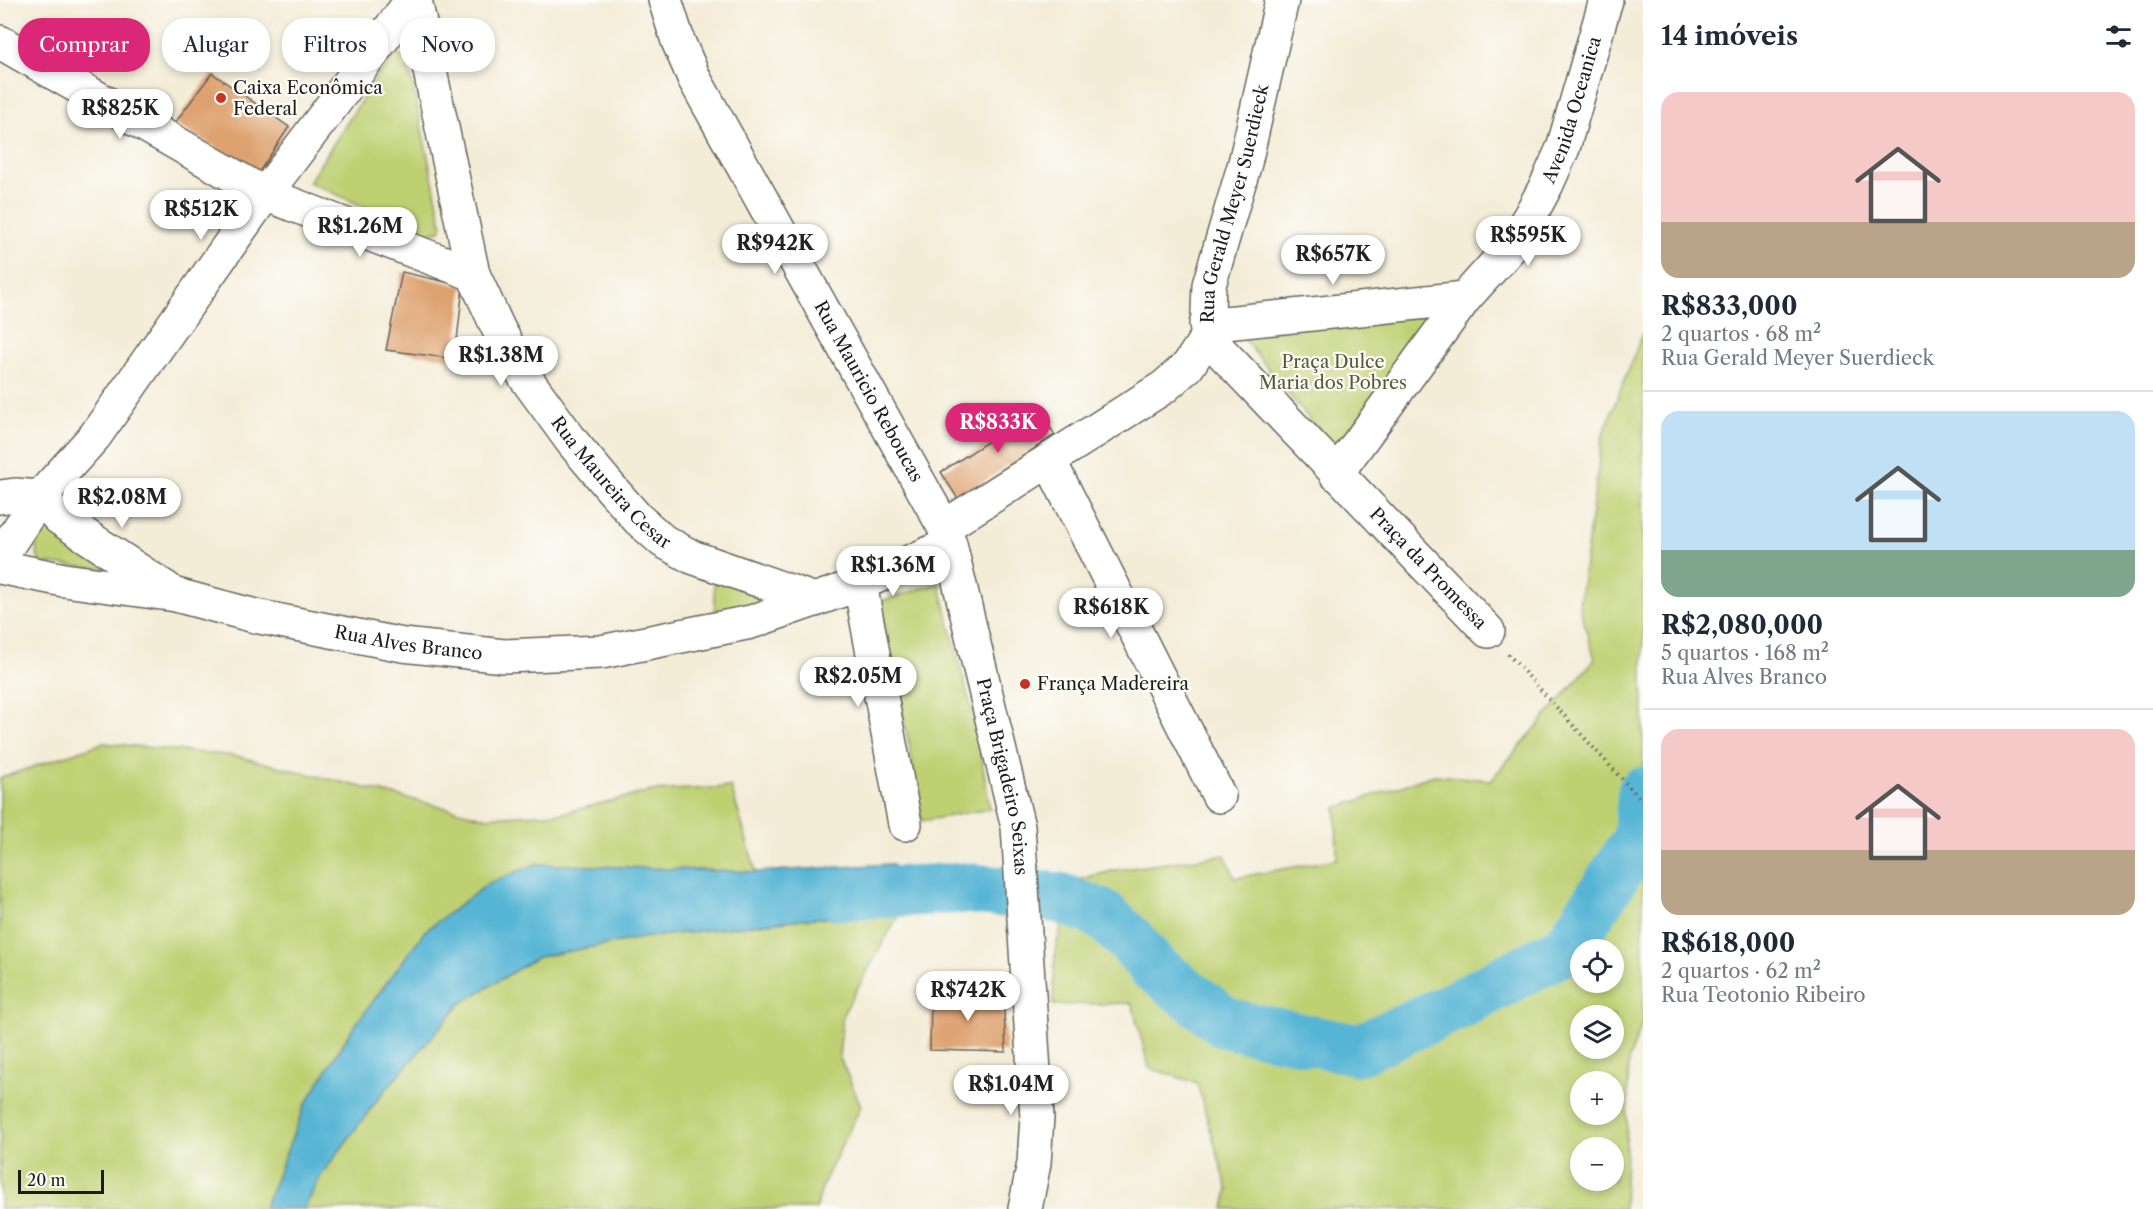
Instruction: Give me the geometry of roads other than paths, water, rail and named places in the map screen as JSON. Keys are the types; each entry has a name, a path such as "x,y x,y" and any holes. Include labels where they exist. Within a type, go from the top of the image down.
{"street":[{"path":"0,557 40,497 95,436 265,194 414,0"},
{"name":"Rua Maureira Cesar","path":"414,0 473,274 499,330 525,377 573,443 638,519 663,541 692,557 816,600"},
{"name":"Rua Mauricio Reboucas","path":"665,0 678,41 695,80 947,535"},
{"name":"Rua Gerald Meyer Suerdieck","path":"947,535 1049,460 1164,387 1188,366 1207,331 1209,285 1245,163 1282,0"},
{"name":"Avenida Oceanica","path":"1336,474 1465,298 1511,247 1547,184 1563,148 1606,0"},
{"path":"0,42 265,194 473,274"},
{"path":"1207,331 1465,298"},
{"name":"Praça da Promessa","path":"1207,331 1336,474 1488,632"},
{"path":"1049,460 1219,796"},
{"path":"0,497 15,495 40,497 59,518 176,595"},
{"path":"816,600 860,584 947,535"},
{"name":"Praça Brigadeiro Seixas","path":"947,535 1018,827 1037,1117 1034,1163 1025,1209"},
{"name":"Rua Alves Branco","path":"0,567 64,580 176,595 255,616 403,645 504,656 600,652 751,622 816,600"},
{"path":"860,584 905,824"}],"water":[{"path":"536,864 756,872 892,864 906,879 908,889 902,909 641,938 538,957 461,1003 381,1095 322,1174 304,1209 264,1209 305,1105 351,1031 425,931 489,883"}],"waterway":[{"path":"839,895 963,888 1060,898 1102,914 1131,941 1153,967 1226,1023 1358,1050 1453,1007 1567,948 1638,839 1643,792"}],"place":[{"name":"Caixa Econômica Federal","path":"221,98"},
{"name":"França Madereira","path":"1025,684"}],"park label":[{"name":"Praça Dulce Maria dos Pobres","path":"1333,372"}]}
